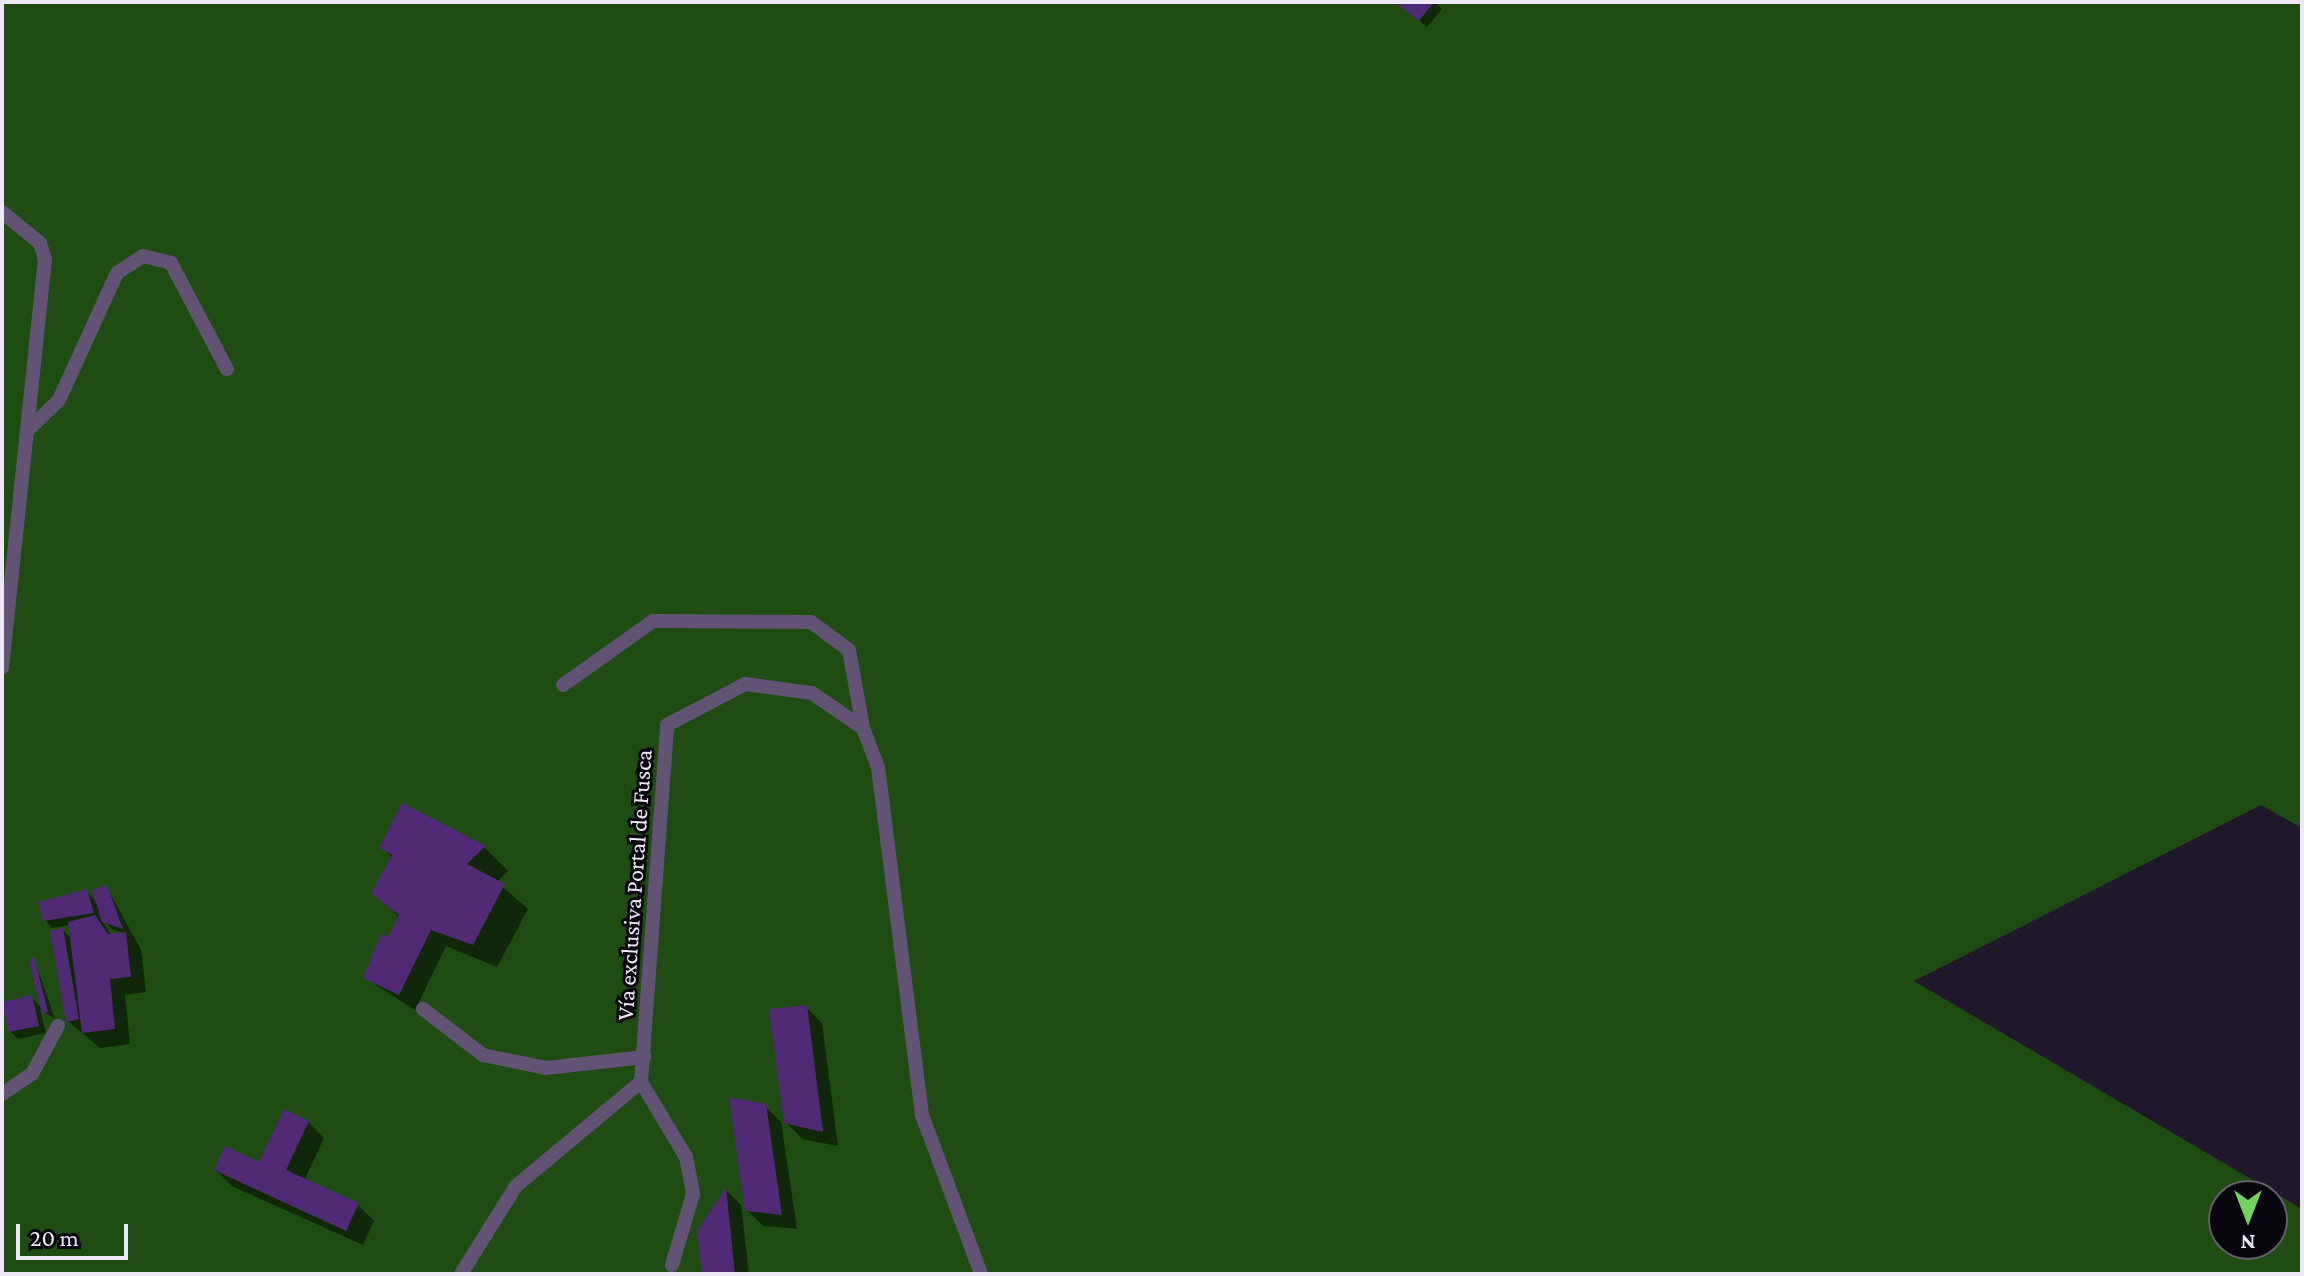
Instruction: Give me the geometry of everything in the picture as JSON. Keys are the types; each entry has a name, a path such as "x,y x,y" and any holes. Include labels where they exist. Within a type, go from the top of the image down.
{"lane":[{"path":"2,212 40,243 45,259 30,428 2,668"},
{"path":"30,428 59,400 117,273 143,256 171,263 227,369"},
{"path":"563,685 653,621 811,622 849,650 863,728 878,767 922,1115 981,1274"},
{"name":"Vía exclusiva Portal de Fusca","path":"641,1082 667,725 745,684 812,693 863,728"},
{"path":"423,1009 483,1055 546,1068 644,1057"},
{"path":"2,1094 32,1074 58,1026"},
{"path":"461,1274 516,1186 641,1082 686,1157 691,1181 672,1265"}],"green space":[{"path":"2,2 2302,2 2302,828 2261,805 1914,981 2253,1180 2208,1180 2208,1260 2288,1260 2288,1201 2302,1209 2302,1274 2,1274"}],"building":[{"path":"1395,2 1434,2 1419,21"},
{"path":"402,803 486,846 467,864 505,884 473,945 431,930 399,995 363,978 381,934 388,937 399,915 371,893 392,855 379,848"},
{"path":"107,885 123,929 102,922 92,890"},
{"path":"87,889 94,913 43,921 38,902"},
{"path":"95,915 108,934 126,932 131,977 110,979 115,1029 82,1033 68,922"},
{"path":"63,928 79,1019 66,1022 50,931"},
{"path":"34,956 48,1012 42,1014 29,961"},
{"path":"32,995 39,1026 8,1032 2,1002"},
{"path":"807,1005 823,1132 784,1123 769,1009"},
{"path":"729,1097 766,1104 782,1215 745,1211"},
{"path":"284,1109 309,1121 286,1170 359,1203 346,1231 214,1170 225,1146 259,1162"},
{"path":"726,1187 735,1274 702,1274 697,1231"}]}
